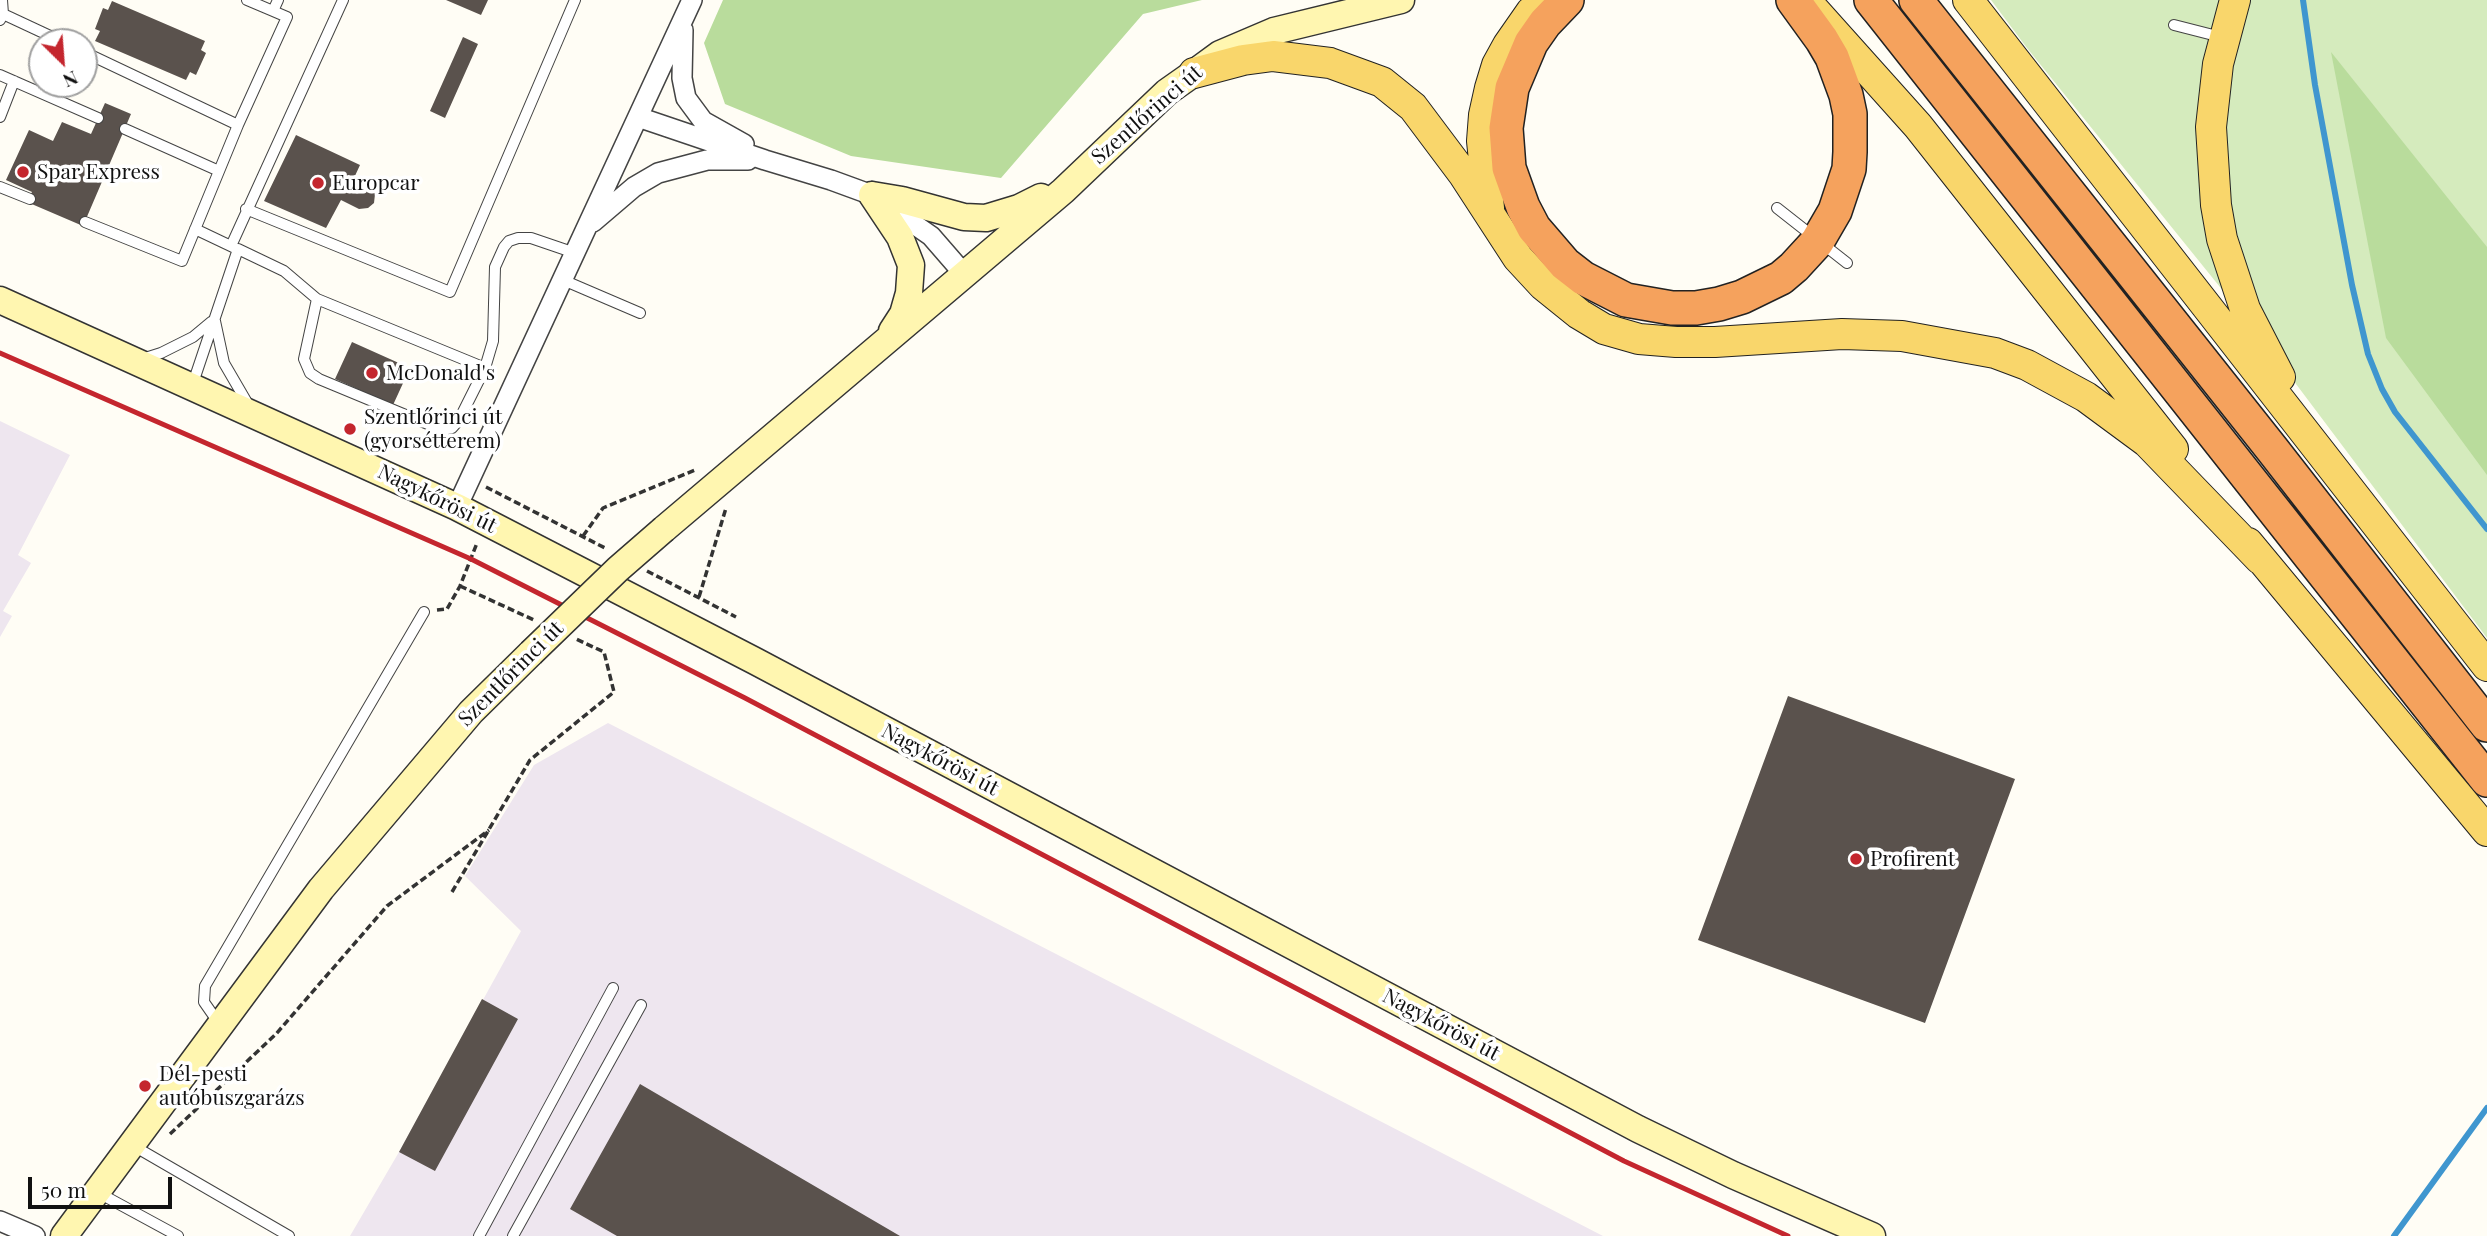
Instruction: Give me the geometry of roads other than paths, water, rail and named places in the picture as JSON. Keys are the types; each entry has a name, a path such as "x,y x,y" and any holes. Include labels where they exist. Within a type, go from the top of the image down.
{"highway":[{"path":"1567,0 1545,23 1531,43 1512,88 1506,128 1509,168 1523,207 1548,247 1583,278 1626,299 1649,305 1696,308 1742,297 1763,288 1794,267 1817,242 1835,211 1849,169 1850,114 1846,95 1832,57 1793,0"},
{"path":"1871,0 2487,780"},
{"path":"1916,0 2487,725"}],"main road":[{"name":"Szentlőrinci út","path":"64,1236 321,889 471,712 574,610 664,529 1063,191 1167,92 1220,54 1274,31 1401,0"},
{"path":"1489,215 1482,141 1490,88 1497,65 1508,45 1531,12 1545,0"},
{"path":"1805,0 1918,126 2260,559 2487,831"},
{"path":"1968,0 2487,666"},
{"path":"2235,0 2224,38 2214,91 2211,127 2213,184 2222,239 2245,309 2266,353 2337,474"},
{"path":"1194,73 1243,60 1273,56 1330,63 1382,82 1413,107 1464,175 1518,258 1543,285 1604,330 1639,339 1676,342 1842,334 1902,336 1995,352 2027,365 2086,397 2147,442 2260,559"},
{"path":"872,195 902,200 964,217 986,218 1019,208 1041,196 1063,191"},
{"path":"872,195 900,237 911,265 909,293 903,314 883,344"},
{"name":"Nagykőrösi út","path":"0,300 457,507 792,681 1638,1129 1733,1175 1872,1236"}],"street":[{"path":"457,507 692,0"},
{"path":"684,19 681,78 686,98 703,121 741,142 765,160"},
{"path":"638,117 872,195 931,236 964,274"},
{"path":"587,227 634,187 658,173 707,160 765,160"},
{"path":"0,1220 35,1236"}],"lane":[{"path":"2,0 1,17 28,28"},
{"path":"85,222 182,261 238,125 287,17 247,0"},
{"path":"273,11 278,0"},
{"path":"192,387 246,209 343,0"},
{"path":"246,209 450,292 575,0"},
{"path":"2174,25 2224,38"},
{"path":"98,59 238,125"},
{"path":"0,75 99,118"},
{"path":"0,117 14,80"},
{"path":"125,129 219,171"},
{"path":"0,187 30,199"},
{"path":"1777,208 1847,263"},
{"path":"195,229 284,271 317,299 485,368"},
{"path":"317,299 304,359 310,373 318,379 437,430 452,428 459,420 485,368 493,341 495,267 504,247 509,241 531,238 575,253"},
{"path":"563,280 640,313"},
{"path":"133,360 177,346 193,337 214,319"},
{"path":"214,319 224,363 255,415"},
{"path":"220,1025 204,1002 205,986 424,612"},
{"path":"479,1236 613,988"},
{"path":"513,1236 641,1004"},
{"path":"131,1145 289,1236"},
{"path":"96,1192 178,1236"}],"waterway":[{"path":"2303,0 2315,85 2352,285 2368,354 2395,412 2487,529"},
{"path":"2394,1236 2487,1108"}],"railway":[{"path":"0,353 471,559 745,698 1624,1161 1788,1236"}],"place":[{"name":"Spar Express","path":"23,172"},
{"name":"Europcar","path":"318,183"},
{"name":"McDonald's","path":"372,373"},
{"name":"Szentlőrinci út (gyorsétterem)","path":"350,429"},
{"name":"Profirent","path":"1856,859"},
{"name":"Dél-pesti autóbuszgarázs","path":"145,1086"}]}
